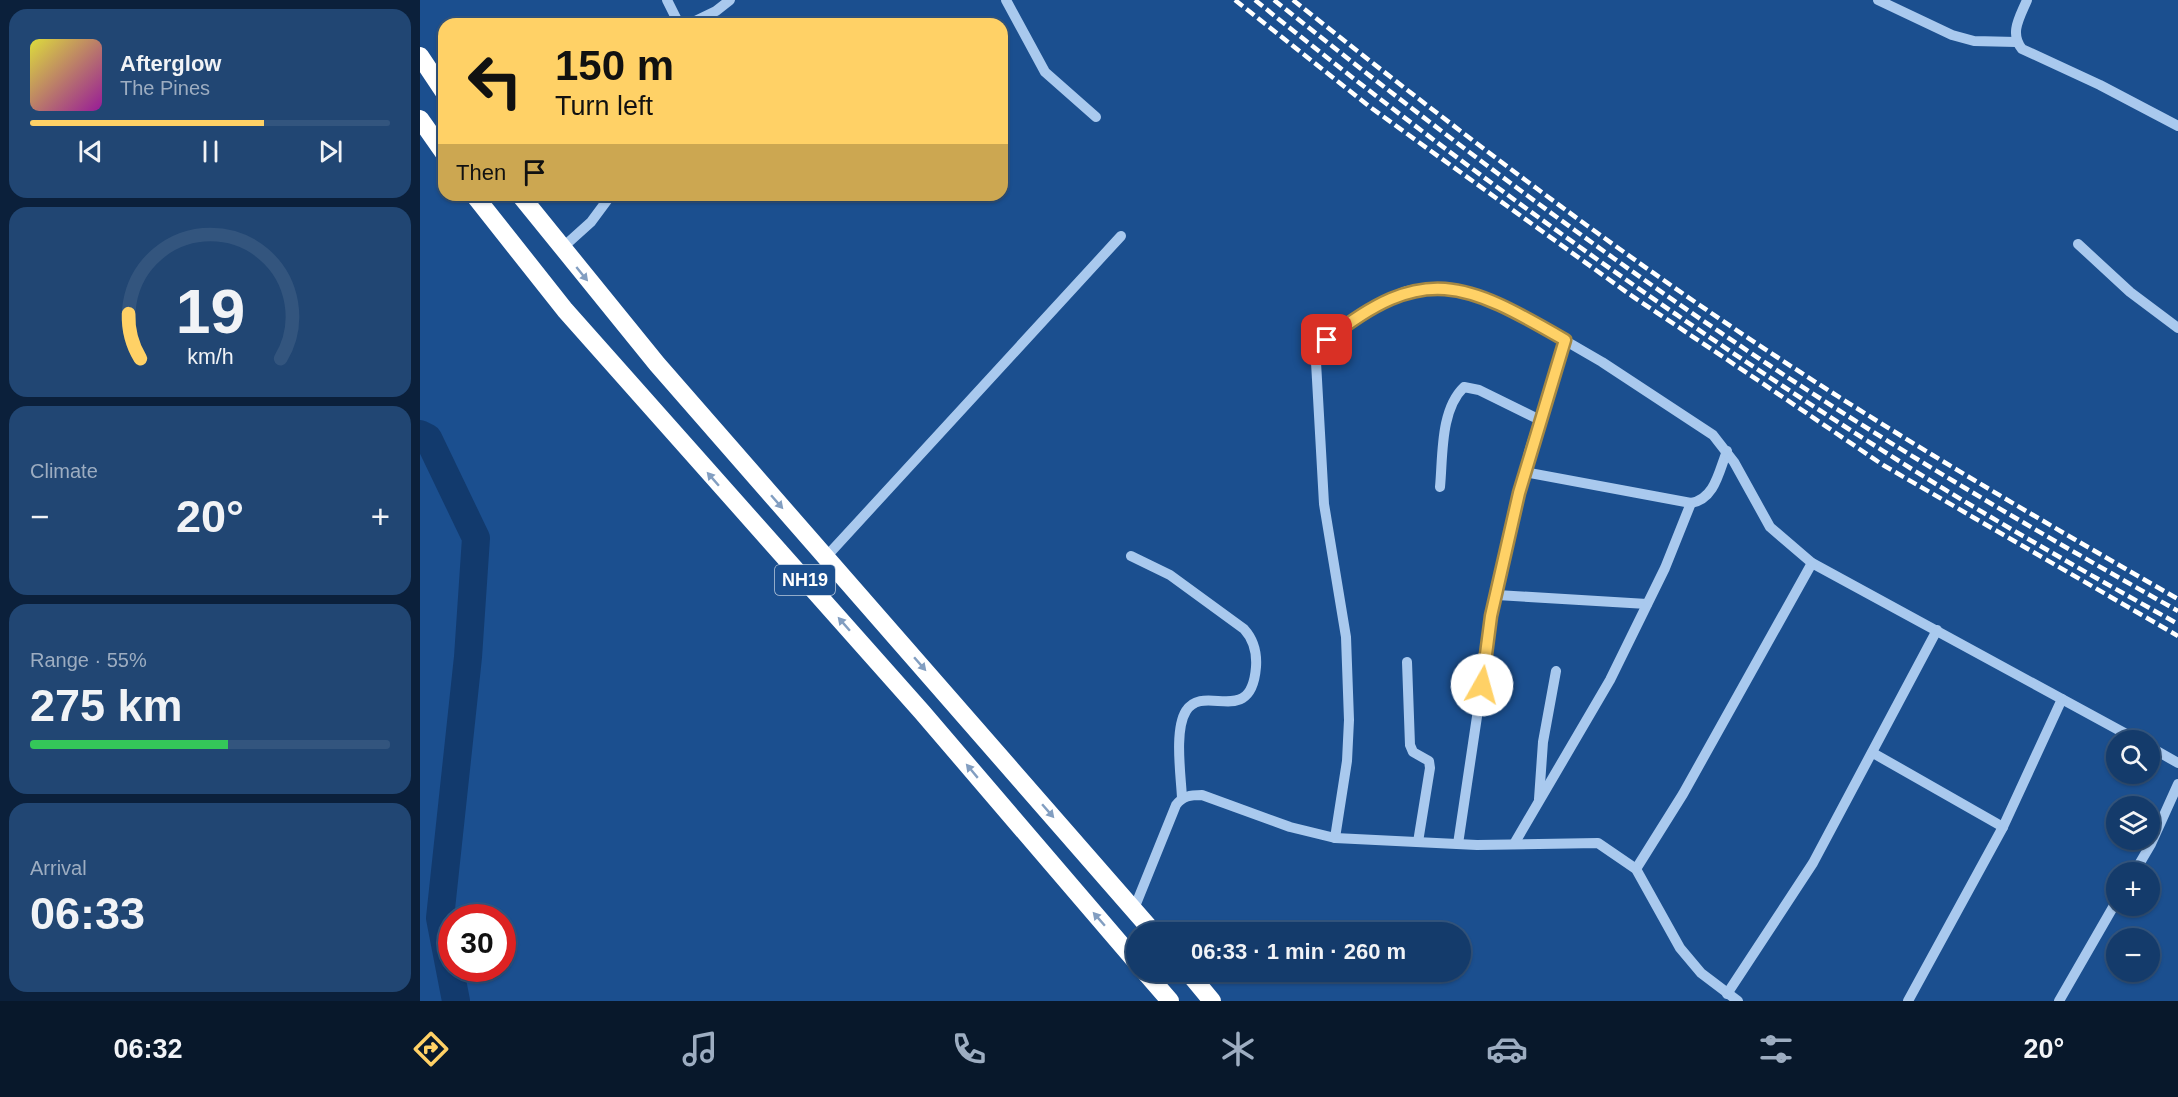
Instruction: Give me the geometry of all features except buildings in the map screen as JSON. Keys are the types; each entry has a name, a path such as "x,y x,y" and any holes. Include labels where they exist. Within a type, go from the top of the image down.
{"highway":[{"path":"420,56 438,83"},
{"path":"420,119 438,144"},
{"name":"NH19","path":"479,201 579,327 899,686 1126,950"},
{"name":"NH19","path":"525,201 561,249 650,355 1145,922"},
{"path":"1154,982 1170,1001"},
{"path":"1196,982 1212,1001"}],"street":[{"path":"667,0 676,18"},
{"path":"701,18 716,11 730,0"},
{"path":"1006,0 1045,72 1096,117"},
{"path":"1878,0 1952,35 1974,40 2016,42"},
{"path":"2027,0 2015,31 2016,42 2022,49 2100,85 2178,126"},
{"path":"561,249 591,222 606,201"},
{"path":"826,557 1121,236"},
{"path":"2078,244 2130,292 2178,328"},
{"path":"1335,838 1347,761 1349,720 1346,637 1324,504 1316,376 1319,352 1327,340 1340,330 1387,300 1407,291 1425,288 1483,296 1502,303 1565,340 1713,435 1727,451 1770,527 1812,563 2119,730"},
{"path":"1458,844 1497,595 1524,472 1565,340"},
{"path":"1440,487 1446,423 1457,393 1464,387 1479,390 1540,420"},
{"path":"1524,472 1692,503 1700,502 1710,495 1727,451"},
{"path":"1514,844 1610,680 1692,503"},
{"path":"1131,556 1170,576 1244,629 1252,638 1255,651 1251,689 1245,697 1237,701 1202,701 1192,704 1185,711 1181,729 1182,798"},
{"path":"1636,869 1683,794 1812,563"},
{"path":"1497,595 1647,604"},
{"path":"1727,994 1813,863 1937,630"},
{"path":"1407,662 1410,745 1413,752 1429,761 1430,768 1418,842"},
{"path":"1538,802 1544,742 1556,671"},
{"path":"1908,1001 2003,827 2062,699"},
{"path":"1873,753 2003,827"},
{"path":"2160,753 2178,763"},
{"path":"2140,862 2178,784"},
{"path":"1134,909 1176,805 1182,798 1202,795 1290,827 1335,838 1458,844 1598,843 1636,869 1680,948 1701,973 1738,1001"},
{"path":"2059,1001 2108,916"}],"waterway":[{"path":"420,434 428,438 476,538 468,657 440,918 456,1001"}],"railway":[{"path":"1235,0 1370,107 1629,294 1883,465 2178,636"},
{"path":"1255,0 1486,179 1725,347 1959,498 2178,624"},
{"path":"1274,0 1517,188 1705,322 1819,398 1920,461 2178,611"},
{"path":"1293,0 1411,93 1591,229 1714,315 1826,389 1926,451 2178,599"}],"route":[{"path":"1327,340 1387,300 1407,291 1425,288 1483,296 1502,303 1565,340 1529,452 1519,493 1491,616 1482,685"}]}
